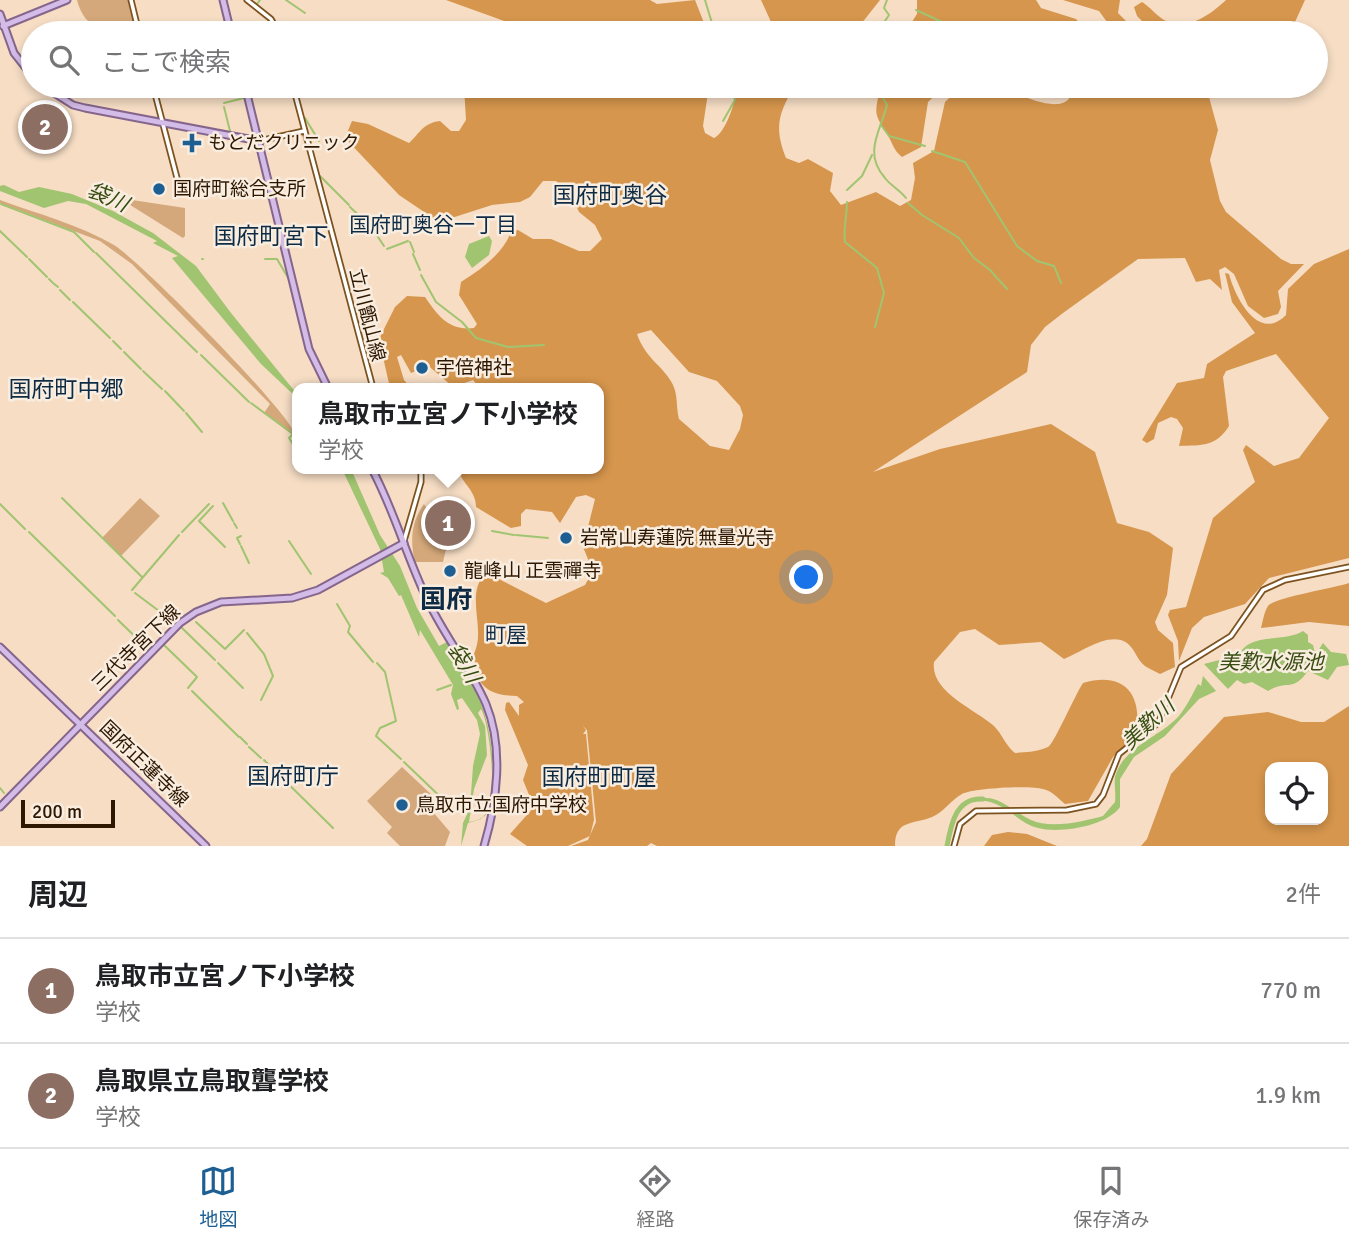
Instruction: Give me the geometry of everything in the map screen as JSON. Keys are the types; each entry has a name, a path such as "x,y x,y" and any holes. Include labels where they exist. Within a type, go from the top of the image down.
{"main road":[{"path":"2,26 67,0"},
{"path":"223,0 228,21"},
{"path":"0,14 2,26 21,62"},
{"path":"62,98 73,105 259,141"},
{"path":"248,98 309,349 326,383"},
{"path":"375,474 401,545 436,620 479,690 491,721 495,749 495,800 484,846"},
{"name":"三代寺宮下線","path":"0,807 180,623 196,612 221,601 300,596 401,545"},
{"name":"国府正蓮寺線","path":"0,647 206,846"}],"street":[{"path":"131,0 136,21"},
{"path":"247,0 272,21"},
{"path":"156,98 177,178"},
{"name":"立川甑山線","path":"296,98 372,383"},
{"path":"259,141 304,131"},
{"path":"401,545 421,482 421,474"},
{"path":"954,846 960,824 976,811 1066,810 1096,804 1103,795 1119,754 1158,723 1181,667 1231,636 1263,590 1279,582 1349,567"}],"shaded area":[{"path":"77,0 128,0 134,21 88,21"},
{"path":"446,0 650,0 657,4 695,0 703,21 504,21"},
{"path":"761,0 880,0 863,21 771,21"},
{"path":"917,0 1036,0 1041,8 1078,21 913,21 917,14"},
{"path":"1063,0 1120,0 1118,13 1126,21 1106,21 1099,11"},
{"path":"1226,0 1305,0 1295,21 1195,21"},
{"path":"1142,2 1167,21 1142,21 1134,7"},
{"path":"465,98 707,98 703,126 705,133 714,138 730,115 735,98 788,98 779,129 786,158 799,163 808,159 833,173 830,191 841,205 876,192 900,206 911,200 915,178 913,163 934,151 945,102 949,98 1027,98 1054,104 1064,103 1069,98 1209,98 1218,130 1210,160 1220,201 1226,212 1281,259 1291,264 1304,264 1278,291 1281,307 1278,314 1264,318 1248,306 1234,274 1225,267 1219,270 1222,290 1210,279 1196,282 1185,258 1138,259 1045,327 1031,345 1027,372 873,472 940,449 1051,424 1095,452 1117,523 1149,532 1173,548 1167,595 1155,622 1158,630 1173,643 1175,667 1160,674 1145,666 1130,645 1120,640 1104,641 1064,659 1041,642 999,645 975,629 960,632 934,662 935,673 946,691 994,726 1015,753 1036,751 1051,744 1083,683 1110,680 1128,689 1136,707 1136,734 1113,757 1088,801 1065,804 1049,791 1027,787 968,792 936,815 906,824 898,831 895,846 657,846 651,843 647,846 571,846 588,840 590,836 568,846 527,846 510,834 534,807 523,780 528,765 505,710 506,703 509,702 519,716 519,705 524,702 517,696 488,689 478,679 470,663 478,639 477,588 485,574 489,574 546,603 585,585 593,571 583,547 595,499 586,495 576,497 560,523 552,512 526,509 521,514 521,526 511,528 476,507 474,496 460,474 604,474 604,383 476,383 473,380 448,383 424,362 416,365 416,371 411,373 401,355 397,357 407,383 389,383 379,339 395,307 407,296 425,297 451,325 474,328 477,324 459,295 461,282 497,254 511,232 518,230 533,239 551,239 579,251 590,251 602,239 595,225 579,212 571,195 556,181 543,181 530,197 520,202 492,205 439,222 399,195 345,138 352,121 368,124 409,143 422,129 440,121 451,131 459,131 466,120","holes":["651,330 689,372 717,381 740,406 743,415 740,429 729,450 710,446 679,419 673,385 645,350 637,334","582,725 587,730 596,822 590,835 594,820 586,734 583,734 586,730"]},
{"path":"878,98 932,98 928,102 921,147 902,157 879,121"},
{"path":"119,198 185,208 185,236 183,238"},
{"path":"0,200 58,220 114,245 153,279 244,370 289,423 292,434 264,413 270,404 132,264 100,241 0,203"},
{"path":"1349,249 1349,558 1269,578 1245,604 1204,617 1192,628 1179,661 1178,641 1168,615 1170,610 1186,607 1213,518 1255,482 1243,450 1246,445 1274,466 1299,458 1329,418 1276,354 1226,371 1223,377 1229,426 1219,438 1208,444 1179,446 1183,428 1177,419 1171,417 1158,423 1154,439 1147,443 1142,440 1177,383 1204,378 1207,364 1255,333 1232,302 1225,273 1229,274 1249,314 1266,324 1276,322 1286,315 1288,289 1314,264"},
{"path":"140,498 160,516 121,556 102,538"},
{"path":"424,504 447,545 443,562 415,562 413,532 416,518"},
{"path":"1349,583 1349,626 1309,622 1261,628 1267,608 1272,603"},
{"path":"1349,706 1349,846 1141,846 1147,839 1171,774 1224,717 1268,712 1301,722 1324,722"},
{"name":"鳥取市立国府中学校","path":"402,767 434,797 427,805 450,832 445,846 400,846 387,833 392,827 367,801"},
{"path":"1008,832 1027,834 1057,846 984,846 992,835"}],"water":[{"path":"4,185 19,192 39,187 72,194 113,211 153,233 196,266 292,388 292,393 261,364 172,258 178,256 153,243 157,241 86,204 68,201 44,208 0,191 0,186"},
{"path":"489,236 492,241 489,255 472,268 465,257 469,244"},
{"path":"344,474 353,474 380,535 400,566 417,608 439,646 447,642 475,689 486,718 491,748 492,782 490,744 481,709 478,713 485,726 487,755 474,789 469,822 482,817 481,819 468,823 461,846 463,823 470,808 473,766 480,734 477,720 462,698 457,700 457,710 451,694 453,685 420,630 419,637 401,595 399,596 388,578 380,573 384,572 380,549"},
{"name":"美歎水源池","path":"1303,631 1308,635 1308,642 1313,645 1315,653 1327,657 1326,651 1318,651 1323,643 1331,652 1346,654 1349,665 1337,667 1328,680 1308,671 1294,684 1268,691 1252,682 1244,684 1237,680 1228,689 1204,664 1227,658 1238,660 1242,651 1256,641 1296,635"},
{"path":"1203,676 1216,691 1199,699 1165,736 1134,757 1120,779 1120,807 1105,819 1082,827 1047,830 1023,822 998,805 979,800 991,798 1040,823 1069,823 1103,816 1115,802 1115,777 1125,758 1178,717 1198,684 1201,686"}],"waterway":[{"path":"257,4 260,0"},
{"path":"286,0 305,13"},
{"path":"705,0 711,21"},
{"path":"885,21 889,15 884,8 887,0"},
{"path":"916,10 940,21"},
{"path":"224,103 244,98"},
{"path":"723,121 735,98"},
{"path":"883,98 887,105 875,142 875,160 885,178 906,198"},
{"path":"224,107 230,131"},
{"path":"305,118 319,141"},
{"path":"881,125 889,136 925,146"},
{"path":"932,151 965,162 1017,246 1037,261 1054,266 1061,283"},
{"path":"847,190 862,176 872,155"},
{"path":"320,176 349,205"},
{"path":"847,202 845,242 877,268 884,293 875,327"},
{"path":"908,203 959,238 974,258 990,270 1007,289"},
{"path":"1,204 74,232 94,252"},
{"path":"350,207 370,226"},
{"path":"372,228 384,246"},
{"path":"0,231 27,257"},
{"path":"387,249 408,241"},
{"path":"410,242 414,252"},
{"path":"96,253 197,352"},
{"path":"413,254 420,270"},
{"path":"29,259 47,277"},
{"path":"265,259 277,259 290,281"},
{"path":"421,275 436,302 462,322 476,338 508,347 544,345"},
{"path":"49,279 52,282"},
{"path":"53,283 58,287"},
{"path":"60,290 70,300"},
{"path":"73,302 110,338"},
{"path":"113,341 121,349"},
{"path":"124,352 141,369"},
{"path":"201,355 249,402"},
{"path":"143,371 162,389"},
{"path":"165,391 184,411"},
{"path":"251,403 292,433"},
{"path":"186,413 202,432"},
{"path":"292,435 289,438 292,443"},
{"path":"62,498 142,577"},
{"path":"223,503 233,521"},
{"path":"0,504 25,529"},
{"path":"182,532 209,504"},
{"path":"213,506 199,521 225,547"},
{"path":"234,523 237,528"},
{"path":"492,531 514,535"},
{"path":"29,532 115,616"},
{"path":"132,590 179,535"},
{"path":"516,535 548,538"},
{"path":"240,544 237,538 241,536"},
{"path":"289,541 311,574"},
{"path":"241,546 249,563"},
{"path":"135,593 175,623"},
{"path":"337,604 350,626 348,632 373,662"},
{"path":"118,620 147,648"},
{"path":"196,622 225,649 244,630"},
{"path":"182,628 215,660"},
{"path":"247,633 264,654 273,676 261,700"},
{"path":"150,648 159,640"},
{"path":"164,645 197,677 188,688"},
{"path":"218,663 243,688"},
{"path":"377,663 385,672 396,721 380,728 376,736 401,759"},
{"name":"袋川","path":"437,690 451,685"},
{"path":"192,691 239,737"},
{"path":"240,737 247,744"},
{"path":"249,747 261,758"},
{"path":"264,760 333,828"},
{"path":"404,762 451,807"},
{"path":"0,788 4,793"},
{"name":"美歎川","path":"947,846 953,821 961,807 967,802 983,799"}],"place":[{"name":"鳥取県立鳥取聾学校","path":"45,127"},
{"name":"もとだクリニック","path":"192,143"},
{"name":"国府町総合支所","path":"159,189"},
{"name":"宇倍神社","path":"422,368"},
{"name":"鳥取市立宮ノ下小学校","path":"448,523"},
{"name":"岩常山寿蓮院 無量光寺","path":"566,538"},
{"name":"龍峰山 正雲禪寺","path":"450,571"},
{"name":"鳥取市立国府中学校","path":"402,805"}],"district":[{"name":"国府町奥谷","path":"610,195"},
{"name":"国府町奥谷一丁目","path":"433,225"},
{"name":"国府町宮下","path":"271,236"},
{"name":"国府町中郷","path":"66,389"},
{"name":"国府","path":"446,600"},
{"name":"町屋","path":"506,635"},
{"name":"国府町庁","path":"293,776"},
{"name":"国府町町屋","path":"599,777"}]}
